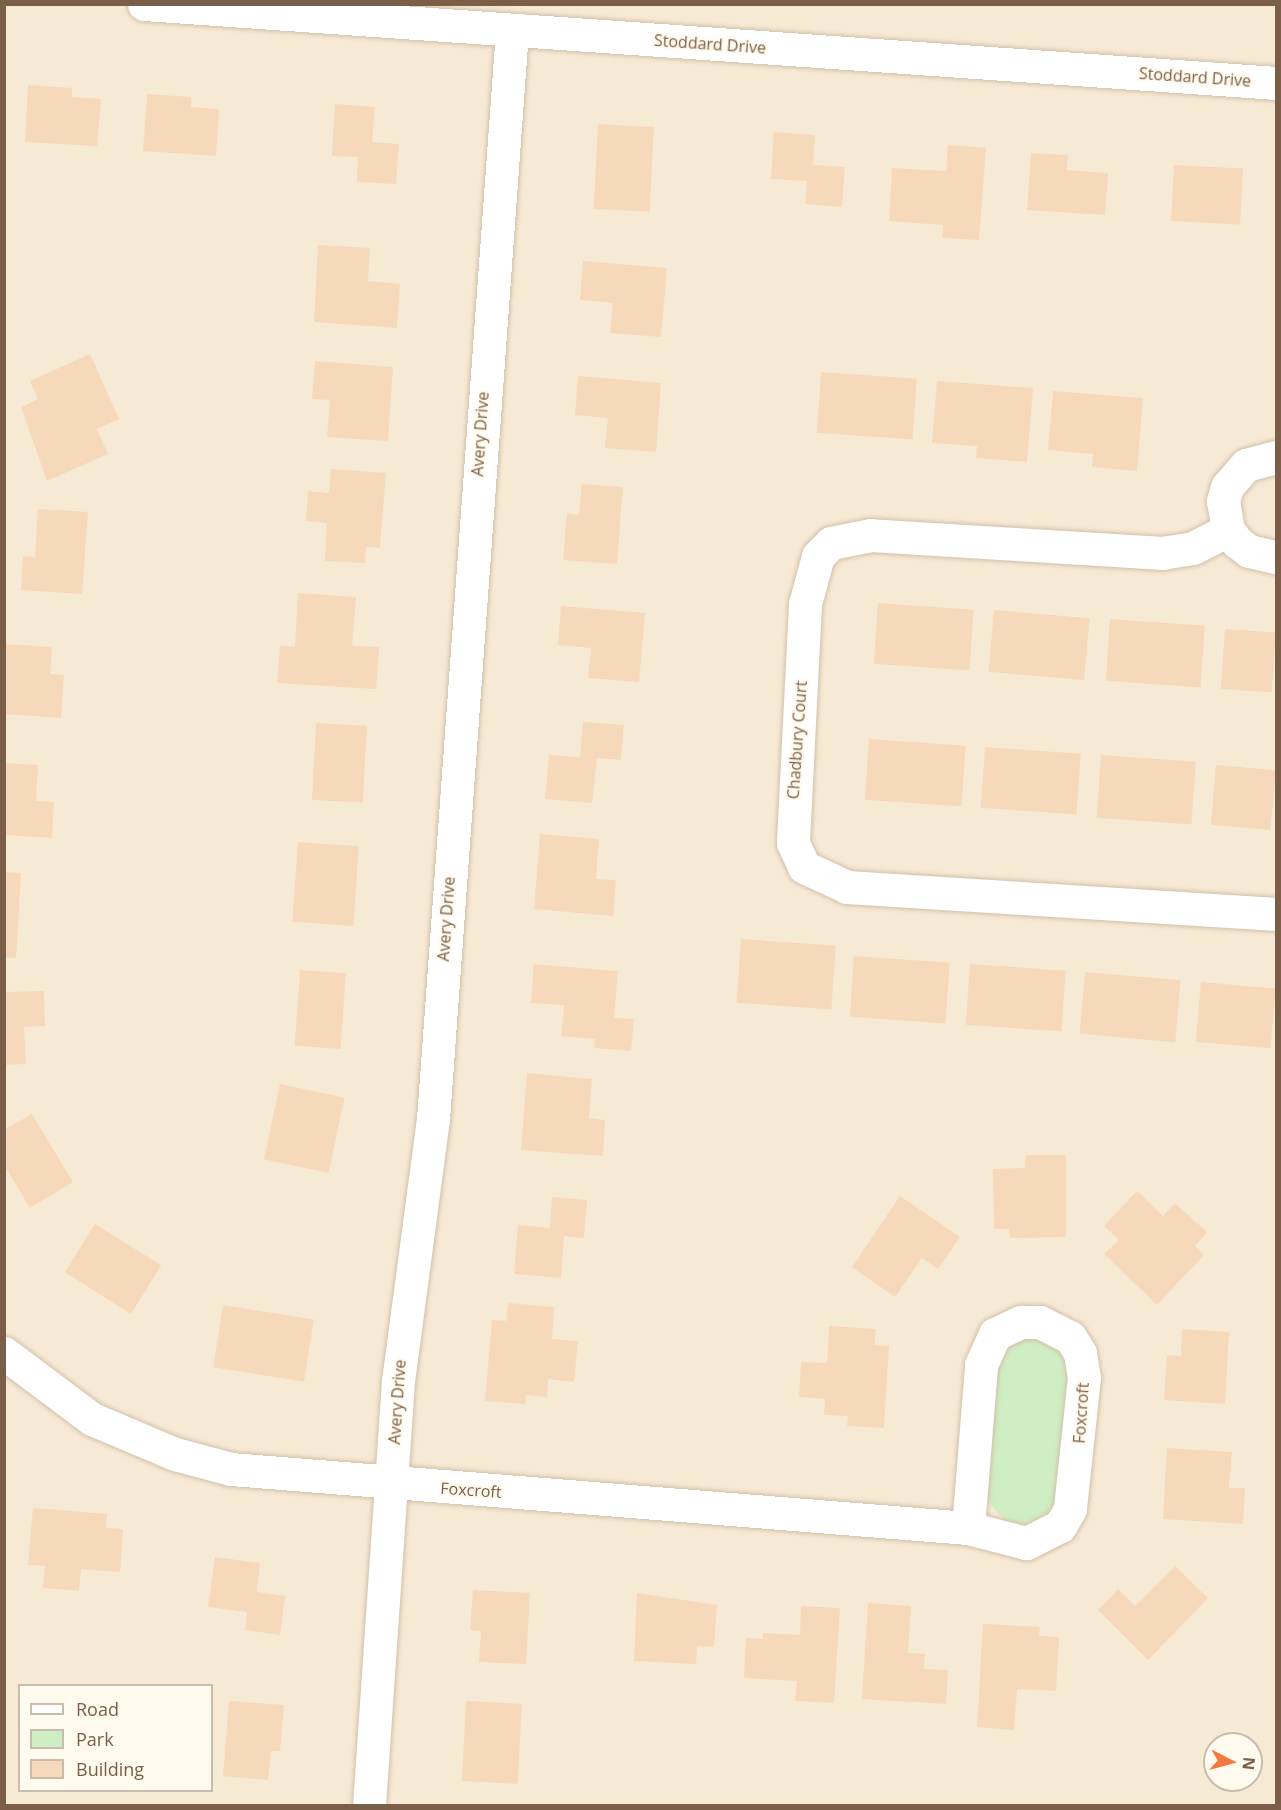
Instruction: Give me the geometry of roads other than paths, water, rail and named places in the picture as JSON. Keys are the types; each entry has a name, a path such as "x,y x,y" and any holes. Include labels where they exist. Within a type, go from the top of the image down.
{"street":[{"name":"Stoddard Drive","path":"144,4 1276,83"},
{"name":"Avery Drive","path":"369,1806 401,1349 433,1119 512,30"},
{"path":"1276,457 1260,459 1235,474 1223,501 1228,530 1249,551 1276,557"},
{"name":"Chadbury Court","path":"1228,530 1192,548 1163,553 871,535 831,543 818,556 805,604 793,843 804,867 847,887 1276,914"},
{"name":"Foxcroft","path":"5,1354 92,1419 175,1454 287,1477 968,1528 1026,1543 1060,1526 1070,1509 1084,1377 1080,1353 1057,1327 1021,1322 995,1334 985,1347 968,1528"}]}
